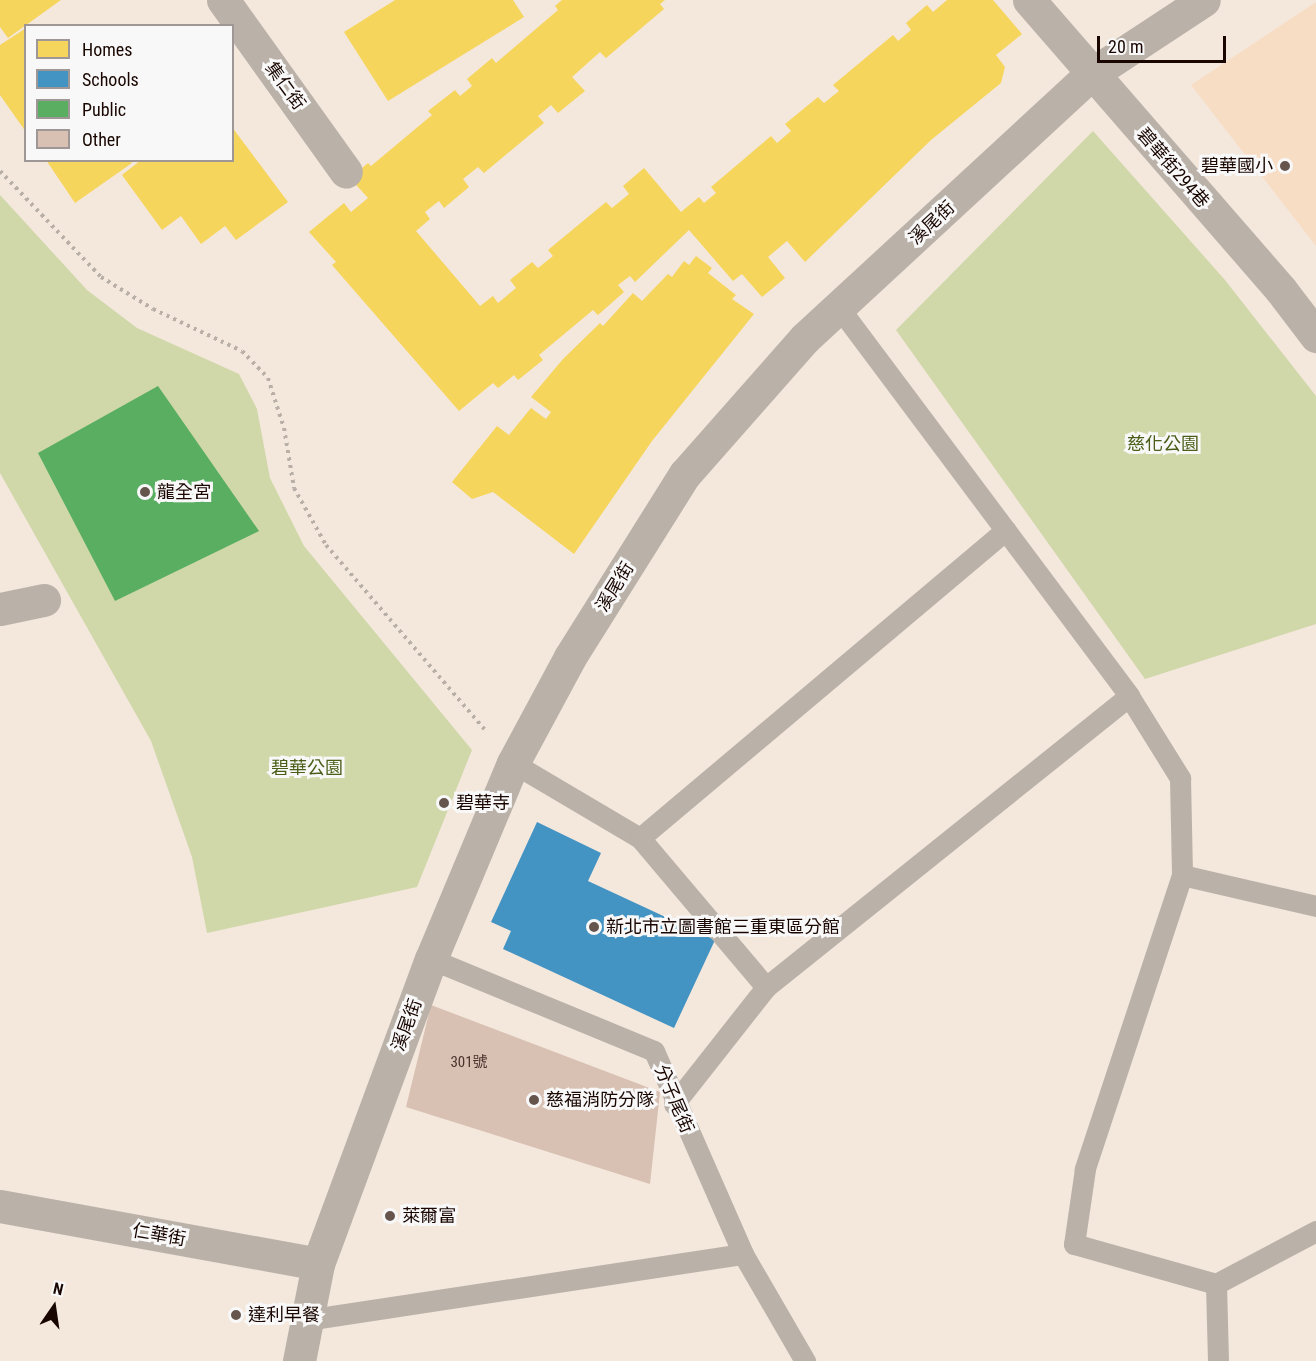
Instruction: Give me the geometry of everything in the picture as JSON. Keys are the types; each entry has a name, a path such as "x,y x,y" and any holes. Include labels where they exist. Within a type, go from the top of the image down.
{"street":[{"name":"集仁街","path":"223,0 346,172"},
{"name":"碧華街294巷","path":"1029,0 1090,75 1281,290 1316,336"},
{"name":"溪尾街","path":"299,1361 318,1264 431,959 513,763 570,657 685,474 797,347 1090,75 1204,0"},
{"path":"0,609 44,600"},
{"name":"仁華街","path":"0,1206 318,1264"}],"lane":[{"path":"840,309 1129,696 1180,778 1182,875 1085,1169 1074,1245 1216,1284 1316,1231"},
{"path":"640,838 1006,530"},
{"path":"674,1104 766,987 1129,696"},
{"path":"513,763 640,838 766,987"},
{"path":"1182,875 1316,906"},
{"name":"分子尾街","path":"431,959 654,1051 674,1104 743,1254 805,1361"},
{"path":"306,1320 743,1254"},
{"path":"1216,1284 1218,1361"}],"path":[{"path":"0,171 101,277 153,309 243,351 268,378 284,428 294,488 326,545 513,763"}],"shaded area":[{"name":"碧華國小","path":"1316,2 1316,246 1191,85"}],"green space":[{"name":"慈化公園","path":"1093,131 1225,280 1316,396 1316,624 1145,679 896,330"},
{"name":"碧華公園","path":"0,195 87,290 137,328 239,374 257,409 270,478 304,546 472,750 417,887 207,933 192,857 151,741 0,473"}],"building: Homes":[{"path":"0,0 61,0 28,24 24,24 24,27 8,38 0,27"},
{"path":"395,0 513,0 524,17 388,101 344,32"},
{"path":"562,0 665,0 660,4 664,9 606,58 600,52 572,77 585,91 558,113 551,105 538,116 544,123 484,173 478,167 463,179 469,187 444,208 439,201 425,212 430,219 416,231 480,306 493,296 498,303 516,288 510,280 532,262 538,268 553,256 548,250 606,202 612,208 629,194 623,186 644,168 681,212 699,197 704,203 716,193 711,187 771,136 777,143 791,131 785,124 818,97 824,103 839,91 833,85 893,35 898,41 911,30 906,23 927,5 933,12 947,0 993,0 1022,34 996,55 1005,67 1001,83 931,140 805,262 787,241 768,257 785,278 762,297 742,274 733,281 689,230 635,282 630,276 618,285 624,292 598,315 593,310 539,355 543,360 518,380 514,375 498,388 493,383 459,411 332,265 336,262 309,232 344,203 351,212 368,198 350,178 368,163 371,166 432,115 428,111 455,90 460,96 472,86 467,79 492,58 496,63 558,10 555,6"},
{"path":"24,29 24,129 0,95 0,45"},
{"path":"234,130 288,202 236,240 225,226 201,244 181,216 162,230 122,175 138,162 234,162"},
{"path":"47,162 131,162 132,163 75,203"},
{"path":"696,256 712,268 708,273 736,295 732,299 754,314 652,441 574,554 493,492 472,499 452,482 497,426 509,435 531,408 546,419 551,412 531,397 563,359 600,323 603,326 633,293 642,301 668,274 672,277 684,261 689,265"}],"building: Schools":[{"name":"新北市立圖書館三重東區分館","path":"537,822 601,853 588,881 715,940 674,1028 503,949 511,931 491,922"}],"building: Public":[{"name":"龍全宮","path":"158,386 259,531 115,601 38,453"}],"building: Other":[{"name":"慈福消防分隊","path":"431,1005 660,1092 650,1184 406,1107"}],"place":[{"name":"碧華國小","path":"1285,166"},
{"name":"龍全宮","path":"145,492"},
{"name":"碧華寺","path":"444,803"},
{"name":"新北市立圖書館三重東區分館","path":"594,927"},
{"name":"慈福消防分隊","path":"534,1100"},
{"name":"萊爾富","path":"390,1216"},
{"name":"達利早餐","path":"236,1315"}]}
